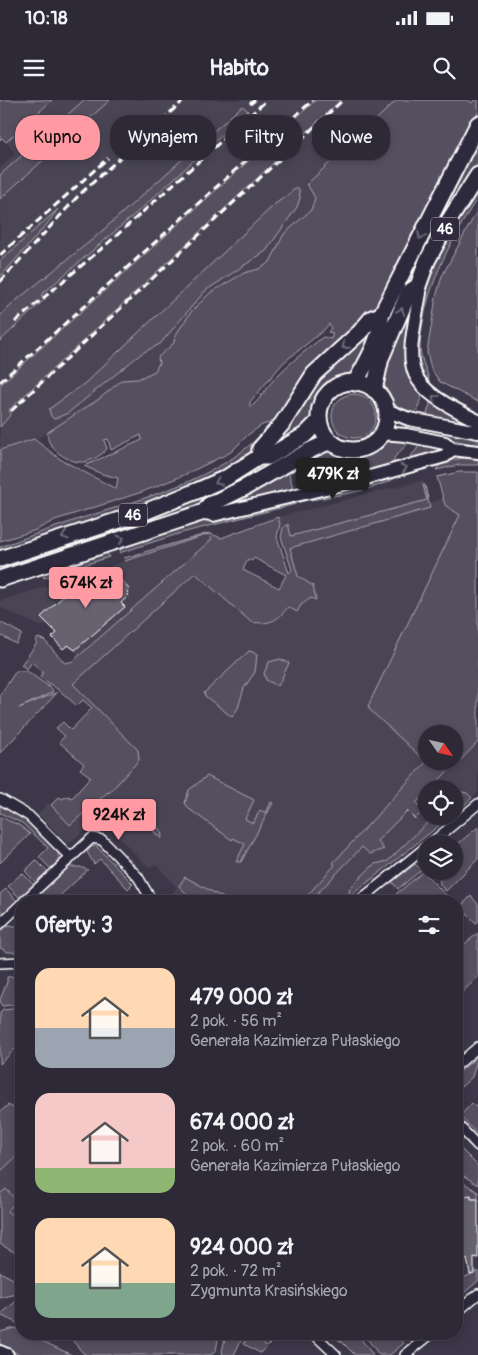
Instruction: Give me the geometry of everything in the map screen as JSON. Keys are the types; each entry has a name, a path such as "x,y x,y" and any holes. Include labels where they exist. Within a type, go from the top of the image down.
{"main road":[{"name":"46","path":"355,383 382,325 382,315 478,124"},
{"name":"46","path":"374,390 377,368 409,292 418,286 427,261 448,222 478,175"},
{"path":"418,286 420,293 410,353 412,367 417,379 434,398 478,421"},
{"path":"259,456 260,449 277,430 314,374 356,337 372,318 382,315"},
{"path":"355,383 374,390 382,399 386,410 386,422 382,433 375,442 360,450 348,450 333,443 322,431 319,421 321,404 327,394 342,384 355,383"},
{"path":"386,410 409,419 478,432"},
{"name":"46","path":"0,559 163,505 226,478 259,456 268,457 305,435 319,421"},
{"path":"382,433 406,435 445,443 452,449 478,452"},
{"name":"46","path":"0,580 204,512 209,505 246,488 326,443 333,443"},
{"path":"204,512 213,516 359,480 445,456 452,449"},
{"path":"0,1352 6,1355"}],"street":[{"path":"0,799 29,816 71,858"},
{"path":"441,835 478,804"},
{"path":"31,895 92,838 99,838 138,877 148,895"},
{"path":"366,895 418,853"},
{"path":"0,924 15,910"},
{"path":"0,963 15,962"},
{"path":"463,1060 478,1047"},
{"path":"463,1130 478,1146"},
{"path":"463,1306 478,1294"},
{"path":"320,1340 336,1355"},
{"path":"405,1355 424,1340"}],"shaded area":[{"path":"0,100 52,100 36,115 15,115 15,134 6,142 2,138 0,140"},
{"path":"52,100 447,100 390,154 390,115 312,115 312,160 384,160 175,358 140,381 40,437 0,450 0,168 15,154 15,160 100,160 100,115 36,115"},
{"path":"84,100 110,100 93,115 67,115"},
{"path":"316,100 341,100 325,115 312,115 312,127 302,136 302,115 299,115"},
{"path":"397,100 468,100 472,103 474,100 478,100 478,113 376,308 275,427 269,423 262,425 249,434 231,452 182,476 142,492 55,520 36,530 0,541 0,450 34,439 60,459 116,489 118,478 102,474 84,466 142,440 141,435 111,450 108,439 104,440 107,449 104,452 90,460 79,462 68,459 57,452 49,442 48,432 99,399 122,380 138,379 155,371 159,363 158,357 173,344 177,333 191,312 210,293 244,273 259,269 270,262 284,234 311,210 315,198 307,184 333,160 390,160 390,115 381,115","holes":["329,324 331,328 328,332 333,333 331,339 323,337 295,359 276,377 250,407 250,402 283,363"]},
{"path":"242,106 248,111 244,115 232,115"},
{"path":"226,120 226,131 216,140 216,129"},
{"path":"15,134 15,154 6,142"},
{"path":"478,136 478,166 437,231 399,306 394,303"},
{"path":"17,160 43,160 0,199 0,175"},
{"path":"182,160 194,160 41,295 46,298 0,341 0,316 18,299 93,239"},
{"path":"249,160 277,160 9,410 11,414 0,427 0,385"},
{"path":"478,185 478,197 457,232 439,269 426,307 420,347 429,384 415,361 424,291 432,265 442,245"},
{"path":"295,189 299,189 300,198 297,207 266,251 205,291 160,344 142,353 68,413 54,419 51,416 49,409 85,383 274,205"},
{"path":"58,209 47,224 0,277 0,261"},
{"path":"478,209 478,402 440,382 431,369 427,352 436,297 442,276"},
{"path":"414,291 408,339 423,392 415,416 394,404 387,394 384,379 384,370"},
{"path":"377,324 353,372 326,389 319,399 310,422 285,443 279,434 313,381"},
{"path":"350,394 358,394 370,400 376,416 370,432 358,438 350,438 338,432 332,420 332,412 338,400"},
{"path":"431,400 478,425 478,429 426,418"},
{"path":"443,429 478,436 478,445 442,438"},
{"path":"264,434 252,451 225,469 189,487 101,521 0,553 0,547 176,487 223,464 244,450 260,435"},
{"path":"396,439 409,442 394,458 394,467 305,489 296,463 330,449 344,453 360,454"},
{"path":"420,441 444,446 446,451 405,463 417,449"},
{"path":"478,458 478,465 459,465 436,470 442,461"},
{"path":"288,471 294,491 211,512"},
{"path":"459,472 478,472 478,742 463,758 463,725 418,725 418,755 368,706 460,515 445,505 437,477"},
{"path":"395,474 396,478 366,489 311,500 308,498"},
{"path":"232,480 236,488 199,506 0,574 0,565"},
{"path":"423,480 429,503 462,492 474,497 373,708 418,753 418,770 463,770 463,758 478,742 478,792 463,806 463,780 418,780 418,825 440,825 427,835 418,835 418,842 352,895 169,895 177,888 156,864 149,868 99,818 68,844 38,814 48,803 71,825 90,808 135,751 65,681 84,663 76,653 68,645 63,649 52,637 57,633 47,622 43,627 17,616 0,607 0,601 210,534 221,538 219,588 255,619 296,578 278,517"},
{"path":"423,485 425,485 430,508 290,548 298,576 313,586 316,600 311,598 301,605 297,612 288,607 280,616 272,621 263,623 251,622 195,573 73,684 138,750 139,760 109,793 70,825 51,805 59,797 62,799 68,796 72,798 91,777 80,769 84,764 59,742 65,736 56,728 63,722 71,730 92,708 83,700 77,706 40,677 43,672 32,662 27,669 21,665 37,643 35,642 38,638 44,640 65,663 73,661 212,539 209,534 125,561 124,558 209,533 221,538 278,517 280,524 277,537 289,573 292,570 281,537 283,528 288,524 291,536 427,500","holes":["254,558 286,575 279,588 243,570 248,559 252,561"]},
{"path":"296,498 296,504 181,533 119,553 123,545 177,527"},
{"path":"106,552 109,557 44,578 42,572"},
{"path":"0,622 22,634 16,644 2,636 0,638"},
{"path":"249,651 257,655 255,672 244,688 238,708 232,717 205,696 204,693"},
{"path":"280,659 289,663 278,686 266,680 264,673 269,662"},
{"path":"16,671 27,671 52,689 53,692 19,708 58,692 0,753 0,695"},
{"path":"419,770 449,770 439,780 418,780 418,801 416,803 418,805 418,816 415,819 407,811 377,841 384,849 370,854 362,847 316,895 308,895 335,865 333,863"},
{"path":"207,776 254,800 245,819 253,823 260,810 266,813 271,802 273,803 241,862 236,862 245,844 233,838 232,840 189,809 185,803 189,790"},
{"path":"463,792 472,798 463,806"},
{"path":"132,801 161,831 161,839 127,804"},
{"path":"0,804 36,828 52,844 59,859 51,869 39,857 48,848 22,823 0,813"},
{"path":"0,817 19,825 30,834 0,863"},
{"path":"425,825 440,825 427,835 418,835 418,842 352,895 349,895 350,888 375,864 388,861"},
{"path":"478,827 478,859 463,874 463,840"},
{"path":"96,846 133,884 128,889 100,859 94,864 87,852 91,847"},
{"path":"36,860 48,872 36,883 25,871"},
{"path":"415,864 418,867 418,872 398,889 392,882"},
{"path":"68,867 80,867 88,870 61,895 38,895"},
{"path":"22,873 34,885 23,895 17,895 8,886"},
{"path":"418,876 418,880 431,880 446,895 397,895"},
{"path":"185,877 218,895 188,895 179,886"},
{"path":"440,880 457,880 446,891 440,885"},
{"path":"6,889 15,899 15,903 4,913 0,909 0,894"},
{"path":"471,896 478,904 478,922 476,923 463,910 463,904"},
{"path":"8,925 15,926 15,952 8,952 0,948 0,932"},
{"path":"478,933 478,977 463,991 463,945"},
{"path":"15,976 15,1005 2,1006 0,1000 7,977"},
{"path":"15,1009 15,1049 0,1064 0,1013 3,1010"},
{"path":"478,1056 472,1077 463,1085 463,1069"},
{"path":"472,1103 478,1109 477,1134 463,1119 463,1113"},
{"path":"8,1105 15,1109 15,1158 0,1172 0,1112"},
{"path":"15,1116 15,1235 0,1222 0,1117"},
{"path":"463,1151 478,1166 478,1185 463,1175"},
{"path":"463,1182 478,1192 478,1199 471,1199 471,1195 463,1197"},
{"path":"6,1189 15,1199 15,1203 7,1211 15,1218 15,1253 0,1244 0,1194"},
{"path":"478,1271 478,1281 464,1293 463,1278"},
{"path":"0,1272 15,1280 15,1294 0,1298"},
{"path":"15,1302 15,1322 0,1315"},
{"path":"15,1328 15,1340 40,1340 72,1355 20,1355 0,1345 0,1332"},
{"path":"72,1340 218,1340 216,1351 211,1355 87,1355"},
{"path":"225,1340 241,1340 234,1355 223,1355"},
{"path":"246,1340 260,1340 266,1346 273,1340 260,1353 244,1344"},
{"path":"338,1340 362,1340 373,1355 355,1355"},
{"path":"368,1340 401,1340 404,1343 390,1355 379,1355"}],"building":[{"path":"105,569 107,571 110,569 130,590 127,593 129,595 121,603 125,607 75,650 68,645 63,649 52,637 57,633 41,617 84,577 90,583"},
{"path":"471,1195 471,1199 478,1199 478,1258 474,1257 474,1273 470,1274 467,1259 463,1261 463,1197"}],"railway":[{"path":"0,282 79,195 184,100"},
{"path":"250,104 255,100"},
{"path":"15,322 107,244 267,100"},
{"path":"0,382 313,100"},
{"path":"11,411 343,100"},
{"path":"0,255 108,158"}]}
